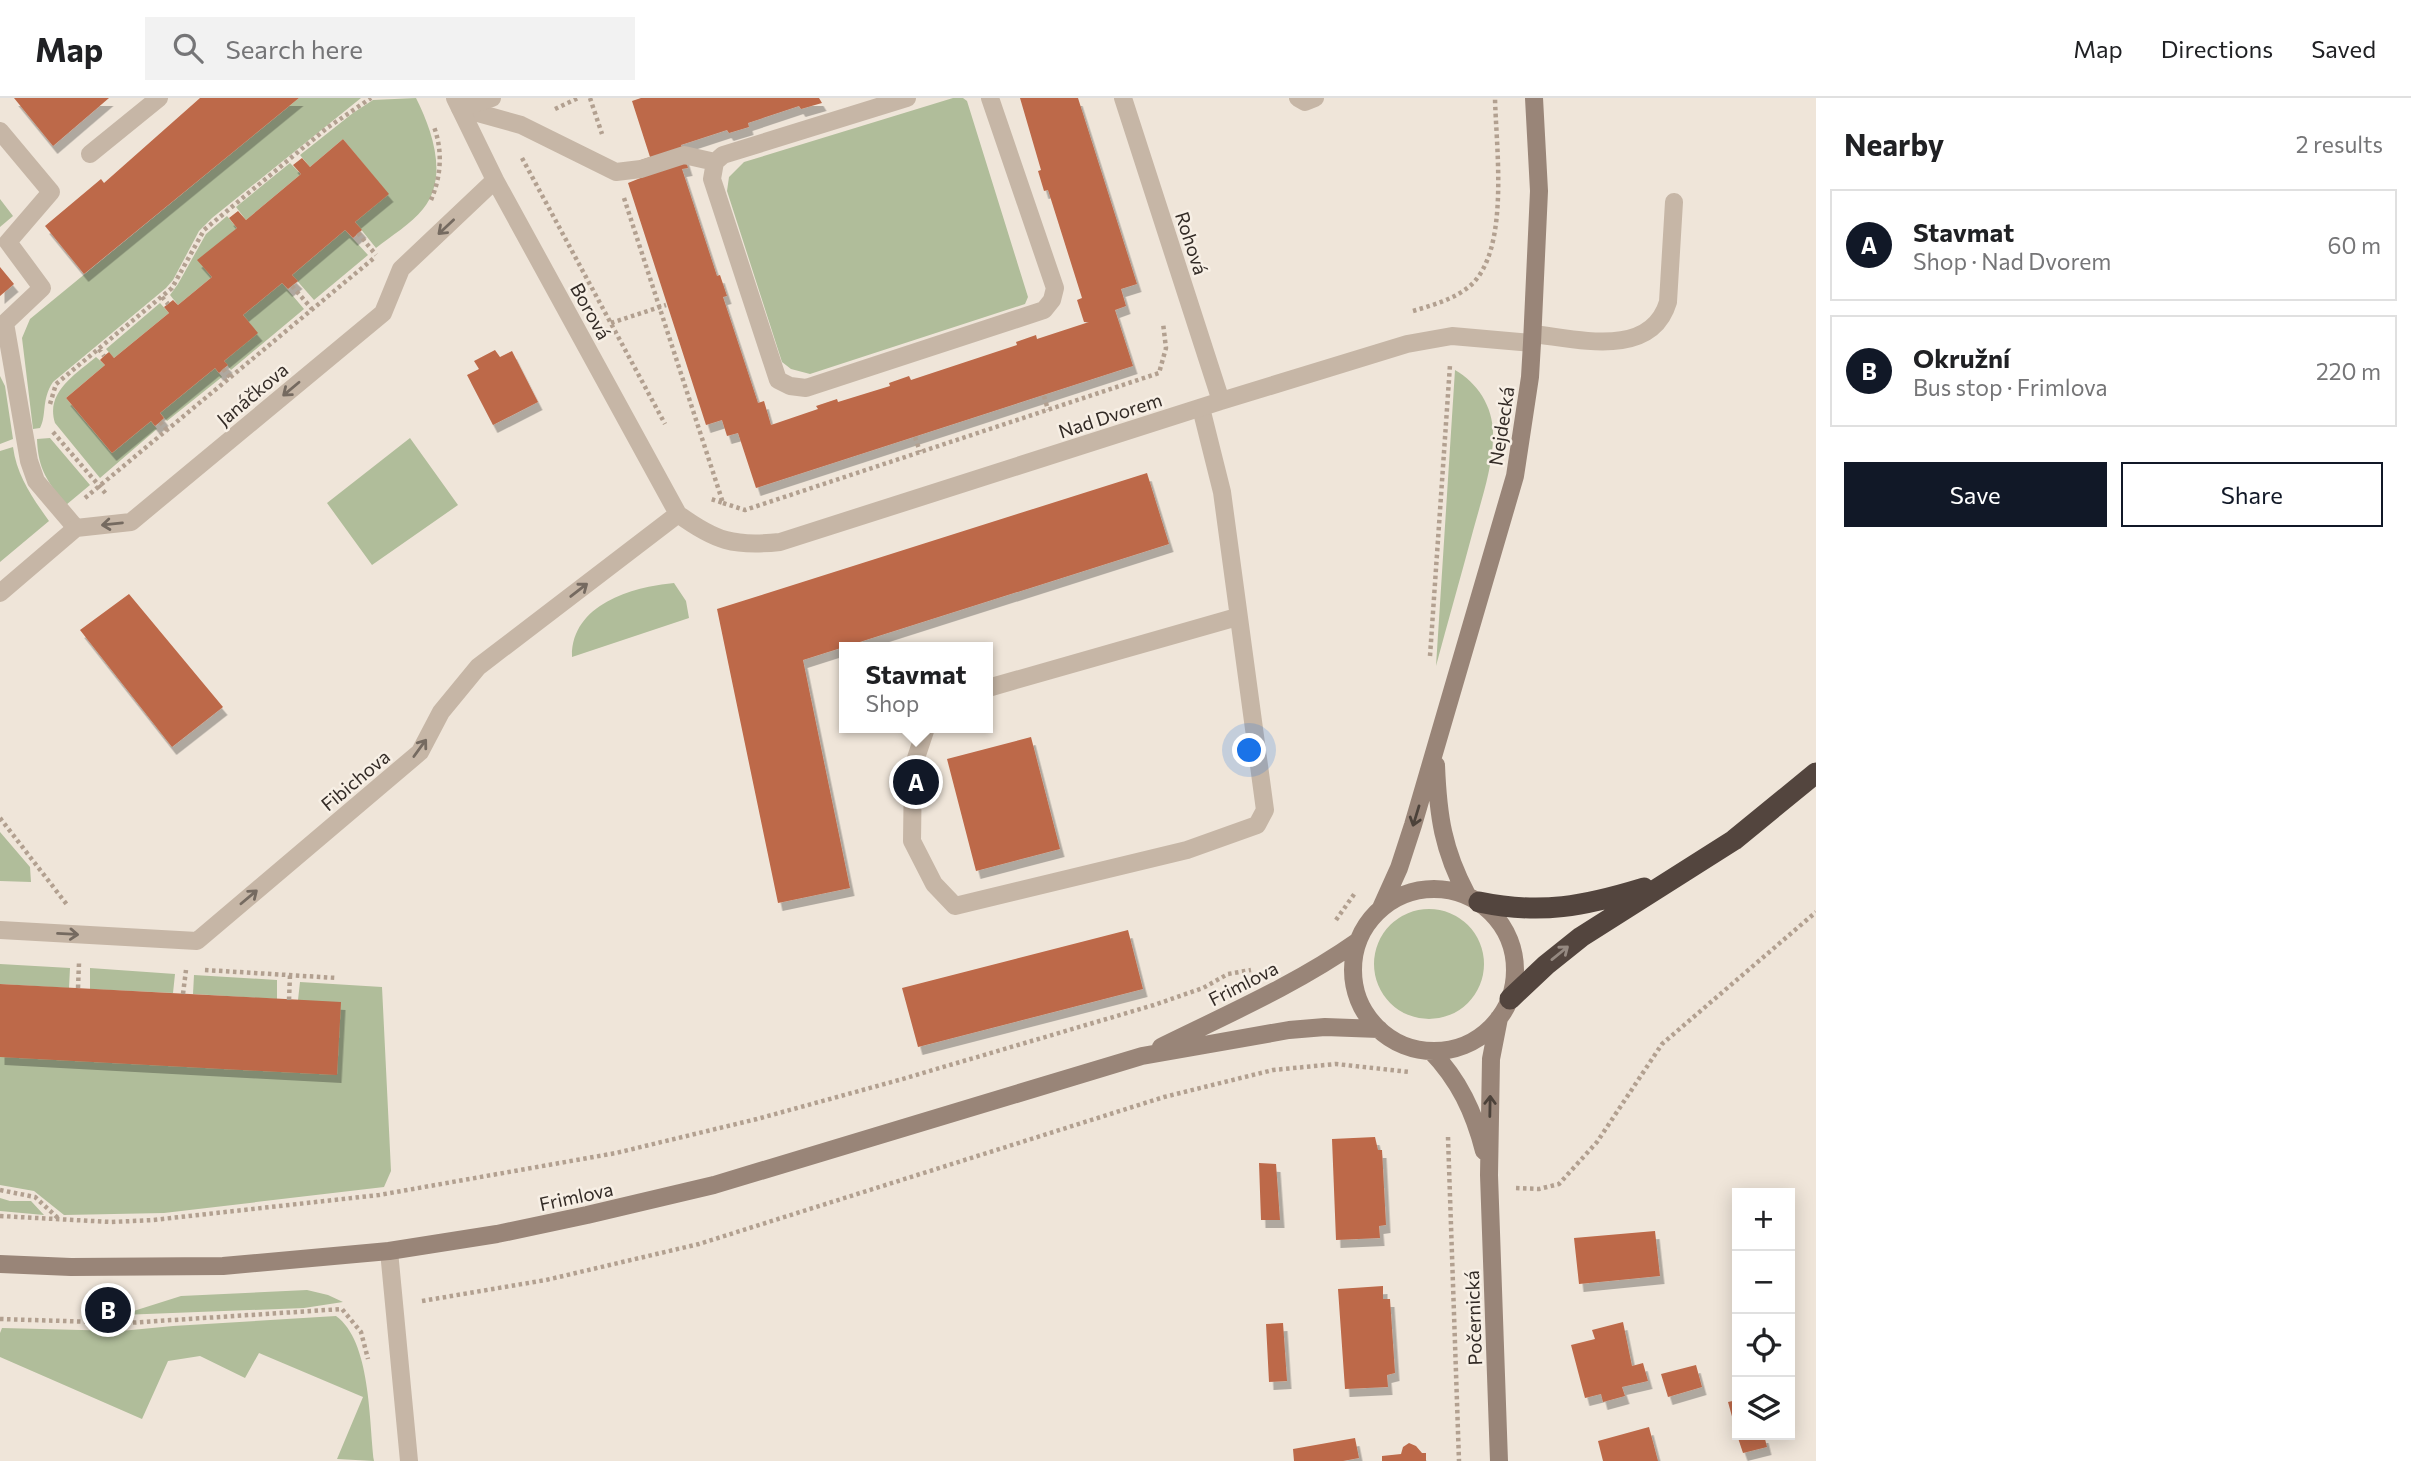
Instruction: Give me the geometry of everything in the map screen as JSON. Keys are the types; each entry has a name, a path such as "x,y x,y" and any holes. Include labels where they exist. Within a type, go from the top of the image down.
{"highway":[{"path":"1510,999 1581,937 1734,840 1816,773"},
{"path":"1473,899 1512,909 1543,909 1623,894 1670,880"}],"main road":[{"name":"Nejdecká","path":"1381,908 1399,868 1515,475 1530,377 1533,338 1539,191 1534,98"},
{"name":"Nejdecká","path":"1435,751 1438,811 1454,870 1473,899"},
{"path":"1422,889 1445,889 1473,899 1499,921 1511,945 1516,972 1510,999 1499,1018 1481,1037 1457,1048 1431,1051 1403,1044 1379,1029 1364,1011 1355,988 1353,965 1358,941 1367,923 1381,908 1400,896 1422,889"},
{"name":"Frimlova","path":"1142,1056 1277,990 1358,941"},
{"name":"Počernická","path":"1499,1018 1491,1059 1490,1181 1499,1461"},
{"name":"Frimlova","path":"0,1264 71,1267 223,1266 389,1251 561,1221 714,1185 1142,1056 1289,1030 1325,1027 1379,1029"},
{"name":"Počernická","path":"1431,1051 1445,1066 1465,1097 1478,1130 1490,1181"}],"street":[{"path":"90,153 159,98"},
{"path":"458,103 492,98"},
{"path":"907,98 723,155 715,163 712,179 778,380 790,386 806,387 1044,310 1052,300 1055,288 990,98"},
{"name":"Rohová","path":"1123,98 1221,401"},
{"path":"1298,98 1305,102 1315,98"},
{"path":"458,103 521,125 616,172 640,169 684,155 715,163"},
{"name":"Borová","path":"458,103 495,180 678,514 704,533"},
{"path":"0,131 51,192 8,242 42,288 3,325 29,461 36,481 76,527 0,593"},
{"name":"Janáčkova","path":"76,527 131,522 383,313 401,269 495,180"},
{"name":"Nad Dvorem","path":"704,533 730,542 754,545 780,542 1407,344 1452,336 1623,341 1653,329 1664,316 1668,302 1674,202"},
{"path":"924,733 913,767 912,841 934,884 955,906 1187,850 1257,825 1265,810 1222,492 1200,408"},
{"name":"Fibichova","path":"0,930 197,941 420,752 441,712 478,667 678,514"},
{"path":"993,687 1237,617"},
{"path":"389,1251 409,1461"}],"path":[{"path":"48,415 56,384 172,288 204,230 231,212 295,159 327,128 371,98"},
{"path":"1410,313 1450,299 1471,284 1484,269 1498,222 1495,98"},
{"path":"426,208 439,180 438,138 432,121"},
{"path":"517,148 667,427"},
{"path":"616,172 723,503"},
{"path":"358,233 377,256"},
{"path":"50,428 99,487 386,248"},
{"path":"292,286 312,309"},
{"path":"162,297 168,304"},
{"path":"611,323 666,304"},
{"path":"704,497 746,510 1159,373 1166,348 1163,322"},
{"path":"1429,669 1452,336"},
{"path":"99,349 104,356"},
{"path":"223,369 230,377"},
{"path":"1044,396 1048,410"},
{"path":"160,422 167,430"},
{"path":"915,437 920,452"},
{"path":"0,818 90,935"},
{"path":"1333,925 1350,897 1358,891"},
{"path":"1490,1181 1539,1189 1559,1184 1597,1142 1662,1044 1816,912"},
{"path":"78,988 79,963"},
{"path":"183,994 186,969"},
{"path":"0,1216 153,1220 379,1195 616,1153 757,1119 1154,1005 1203,988 1235,972 1262,970 1277,990"},
{"path":"289,975 289,1000"},
{"path":"1289,1030 1295,1068"},
{"path":"394,1306 546,1280 699,1244 1164,1097 1273,1070 1336,1064 1410,1072 1418,1076"},
{"path":"1448,1134 1459,1461"},
{"path":"0,1190 35,1197 59,1219"},
{"path":"1,1320 127,1323 342,1309 361,1332 369,1361"}],"green space":[{"path":"299,98 361,98 199,231 166,288 53,382 47,395 40,428 33,429 22,338 30,319"},
{"path":"416,98 432,139 435,183 423,209 376,248 355,222 388,194 343,139 310,167 300,155 373,100"},
{"path":"953,98 967,101 1028,297 1025,304 810,374 791,369 782,362 727,191 729,177 744,162"},
{"path":"290,163 301,174 246,220 236,207"},
{"path":"0,199 13,216 0,227"},
{"path":"227,216 237,228 199,261 212,277 178,305 170,295 206,234"},
{"path":"345,230 368,255 314,300 292,275"},
{"path":"282,283 304,309 231,370 224,361 257,333 243,315"},
{"path":"160,303 169,313 114,358 106,349"},
{"path":"96,357 105,365 66,398 112,453 151,421 157,429 100,478 55,423 53,412 54,402 64,385"},
{"path":"215,368 222,377 167,421 160,413"},
{"path":"1455,370 1471,382 1483,397 1493,426 1492,448 1486,484 1436,666"},
{"path":"0,376 5,386 13,439 0,444"},
{"path":"50,438 90,485 66,505 49,482 39,459 37,439"},
{"path":"410,438 458,505 372,565 327,503"},
{"path":"13,447 22,477 49,521 0,562 0,451"},
{"path":"674,583 686,601 689,618 572,657 574,639 581,624 592,612 623,594"},
{"path":"0,832 30,867 31,882 0,881"},
{"path":"1429,909 1450,914 1468,925 1479,943 1484,964 1479,985 1468,1003 1450,1014 1429,1019 1408,1014 1390,1003 1379,985 1374,964 1379,943 1390,925 1408,914"},
{"path":"0,964 70,968 69,988 0,984"},
{"path":"90,968 175,974 173,993 90,989"},
{"path":"194,975 277,980 277,999 193,994"},
{"path":"300,982 382,987 391,1171 384,1187 164,1213 64,1215 34,1191 0,1185 0,1057 298,1000"},
{"path":"0,1198 31,1201 44,1215 0,1211"},
{"path":"307,1290 343,1302 304,1308 121,1315 181,1296"},
{"path":"336,1316 347,1328 362,1362 374,1461 337,1459 363,1397 259,1353 245,1378 200,1356 168,1361 142,1419 0,1357 2,1328 121,1331"}],"building":[{"path":"14,98 109,98 53,146"},
{"path":"200,98 299,98 84,274 45,226 101,179 104,183"},
{"path":"641,98 819,98 822,103 801,109 799,106 748,123 749,127 729,133 727,130 681,145 688,168 682,169 717,276 720,275 727,296 723,297 758,403 764,401 771,425 818,409 816,406 837,399 838,402 890,386 889,383 909,376 911,380 1017,345 1016,342 1036,335 1037,339 1089,322 1084,322 1077,300 1082,298 1048,190 1044,191 1038,171 1041,170 1020,98 1078,98 1137,284 1121,289 1126,306 1115,310 1133,366 756,488 738,433 727,436 722,420 706,425 628,183 643,177 638,161 650,157 632,101"},
{"path":"343,139 389,194 355,222 362,230 353,238 345,230 292,275 298,281 288,289 282,283 243,315 258,333 224,361 228,365 219,373 215,368 160,413 164,418 160,422 155,426 151,421 112,453 66,398 105,365 100,360 104,356 109,352 114,358 169,313 164,307 173,300 178,305 212,277 197,260 237,228 229,218 238,211 246,220 301,174 293,165 302,158 310,167"},
{"path":"0,267 14,284 0,296"},
{"path":"495,350 500,357 512,351 538,402 493,425 467,375 479,369 474,361"},
{"path":"1147,473 1169,544 860,642 839,642 839,649 803,660 850,888 778,903 717,609"},
{"path":"129,594 223,707 172,747 80,630"},
{"path":"1031,737 1060,849 976,871 947,759"},
{"path":"1128,930 1143,989 918,1047 902,988"},
{"path":"0,984 341,1002 337,1075 0,1057"},
{"path":"1375,1137 1378,1150 1382,1150 1386,1225 1379,1226 1380,1238 1336,1240 1332,1139"},
{"path":"1259,1163 1276,1164 1280,1220 1261,1220"},
{"path":"1655,1231 1660,1276 1579,1284 1574,1238"},
{"path":"1383,1286 1383,1299 1390,1299 1395,1373 1387,1375 1388,1387 1345,1389 1338,1289"},
{"path":"1623,1322 1632,1366 1643,1363 1648,1381 1622,1387 1625,1396 1603,1402 1601,1394 1585,1398 1571,1345 1595,1339 1592,1330"},
{"path":"1283,1323 1287,1381 1269,1382 1266,1324"},
{"path":"1696,1365 1702,1387 1668,1397 1661,1374"},
{"path":"1732,1401 1732,1416 1728,1402"},
{"path":"1649,1427 1658,1461 1603,1461 1598,1441"},
{"path":"1355,1438 1359,1458 1343,1461 1294,1461 1293,1449"},
{"path":"1739,1440 1765,1440 1767,1447 1743,1453"},
{"path":"1409,1443 1426,1453 1426,1461 1382,1461 1382,1456 1401,1454 1403,1447"}],"place":[{"name":"Stavmat","path":"916,782"},
{"name":"Okružní","path":"108,1310"}]}
